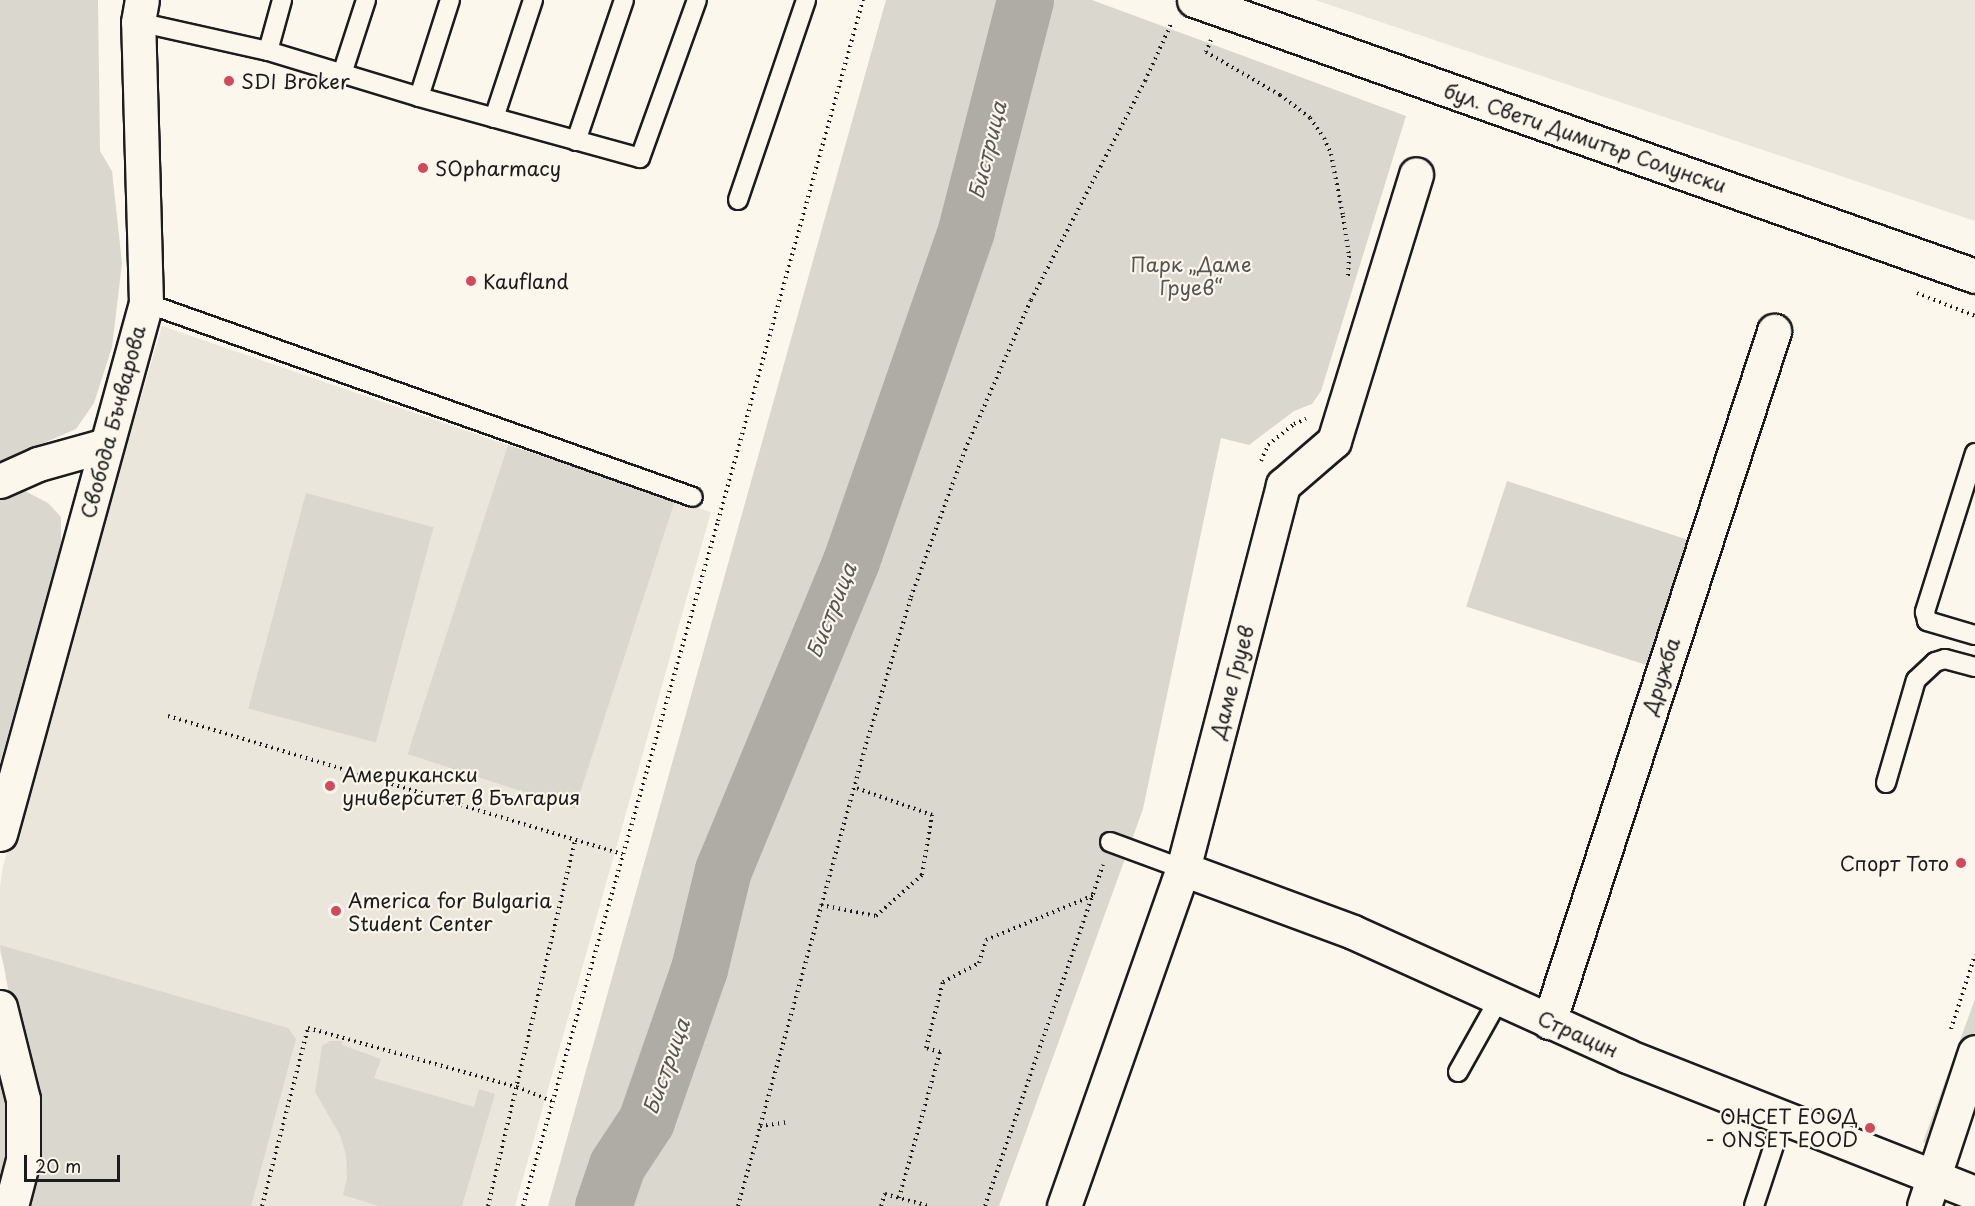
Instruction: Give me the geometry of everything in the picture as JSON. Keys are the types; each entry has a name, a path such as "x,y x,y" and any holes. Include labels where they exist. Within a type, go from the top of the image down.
{"street":[{"name":"бул. Свети Димитър Солунски","path":"1194,0 1975,276"},
{"name":"Свобода Бъчварова","path":"0,834 146,303 140,11"},
{"name":"Даме Груев","path":"1064,1206 1183,869 1282,485 1334,441 1416,174"},
{"name":"Дружба","path":"1549,1022 1774,331"},
{"path":"0,481 38,464 106,445"},
{"name":"Страцин","path":"1183,869 1353,932 1627,1056 1783,1118 1928,1192 1975,1193"},
{"path":"0,1007 23,1099 23,1160 11,1206"},
{"path":"1928,1192 1975,1052"}],"lane":[{"path":"268,51 282,0"},
{"path":"342,74 366,0"},
{"path":"419,98 450,0"},
{"path":"494,118 533,0"},
{"path":"576,141 624,0"},
{"path":"140,11 419,98 640,158 697,0"},
{"path":"738,200 806,0"},
{"path":"146,303 693,497"},
{"path":"1975,453 1925,612 1927,621 1975,635"},
{"path":"1886,783 1916,680 1935,662 1945,659 1975,667"},
{"path":"1110,842 1183,869"},
{"path":"1458,1072 1499,999"},
{"path":"1754,1206 1783,1118"}],"path":[{"path":"523,1206 863,0"},
{"path":"738,1206 854,787 911,597 965,450 1031,300 1158,53"},
{"path":"168,716 623,854"},
{"path":"821,905 876,916 922,875 932,815 854,787"},
{"path":"488,1206 565,873 575,840"},
{"path":"985,1206 1094,895 1110,842"},
{"path":"899,1198 940,1052 926,1048 943,982 979,963 986,940 1094,895"},
{"path":"262,1206 309,1028 517,1088 552,1101"},
{"path":"760,1126 787,1122"},
{"path":"881,1206 885,1194 929,1206"}],"shaded area":[{"path":"1315,0 1975,0 1975,221"},
{"name":"Американски университет в България","path":"162,326 711,512 515,1206 22,1206 30,1066 0,952 0,887 3,866"}],"green space":[{"path":"0,0 98,0 100,151 112,171 122,263 112,347 94,403 76,429 0,462"},
{"name":"Парк „Даме Груев“","path":"886,0 1092,0 1406,116 1321,391 1312,404 1294,411 1249,445 1221,438 1143,809 999,1206 548,1206"},
{"path":"508,445 675,499 575,808 408,754"},
{"path":"1507,481 1692,541 1652,667 1466,607"},
{"path":"25,491 48,503 61,517 61,545 0,763 0,497"},
{"path":"306,493 434,527 376,743 248,708"},
{"path":"0,945 288,1028 296,1039 251,1206 22,1206 30,1066 8,989"},
{"path":"1975,999 1975,1052 1942,1151 1923,1142"},
{"path":"330,1041 342,1041 342,1045 381,1059 374,1078 474,1107 479,1089 495,1094 462,1206 379,1206 343,1195 347,1178 346,1155 340,1135 315,1092 322,1046"},
{"path":"0,1075 8,1108 9,1155 0,1185"}],"waterway":[{"name":"Бистрица","path":"603,1206 617,1165 646,1121 699,969 723,870 851,561 966,230 1025,0"}],"place":[{"name":"SDI Broker","path":"229,81"},
{"name":"SOpharmacy","path":"423,168"},
{"name":"Kaufland","path":"471,281"},
{"name":"Американски университет в България","path":"330,786"},
{"name":"Спорт Тото","path":"1961,863"},
{"name":"America for Bulgaria Student Center","path":"336,911"},
{"name":"ОНСЕТ ЕООД - ONSET EOOD","path":"1870,1128"}]}
